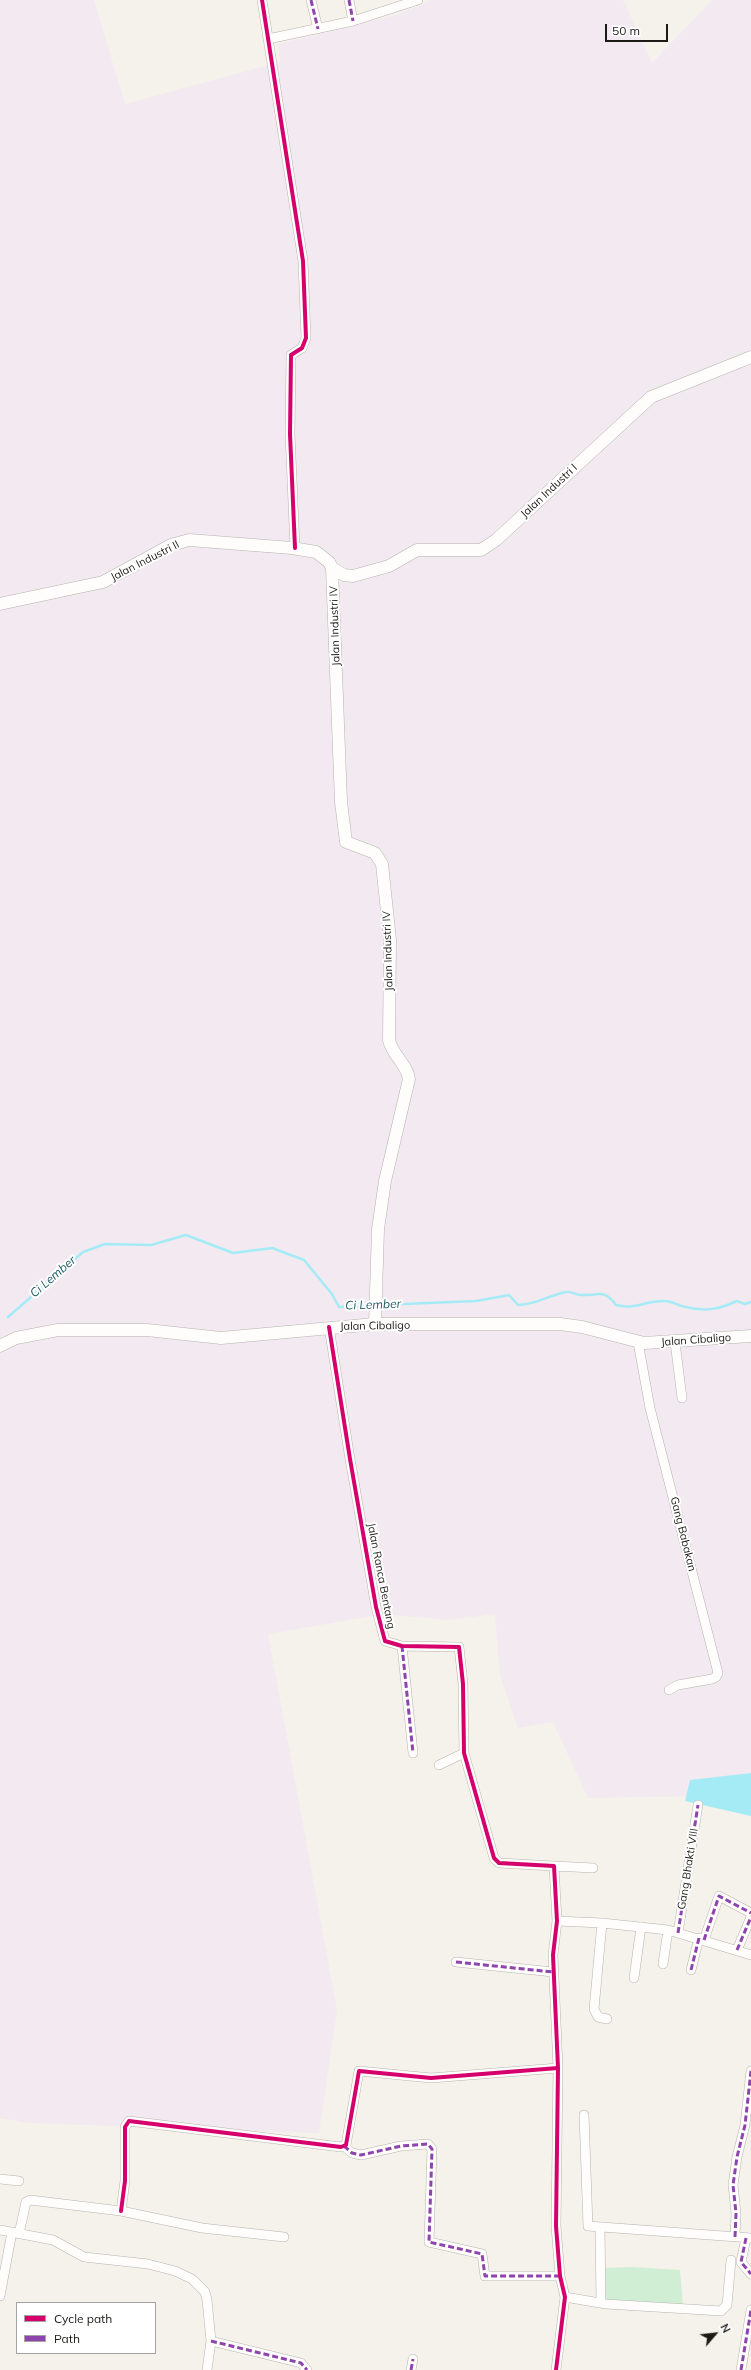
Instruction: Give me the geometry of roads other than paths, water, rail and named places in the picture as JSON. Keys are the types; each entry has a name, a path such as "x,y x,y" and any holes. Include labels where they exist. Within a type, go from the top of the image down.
{"main road":[{"name":"Jalan Industri I","path":"332,568 344,575 353,576 389,566 417,550 481,550 496,540 651,397 751,357"},
{"name":"Jalan Industri II","path":"0,604 103,582 171,545 189,540 295,548 316,552 329,562 332,568"},
{"name":"Jalan Industri IV","path":"332,568 340,802 344,838 349,844 375,854 382,864 390,940 389,1040 392,1050 408,1072 409,1079 385,1181 378,1229 375,1324"},
{"name":"Jalan Cibaligo","path":"0,1346 16,1338 58,1330 147,1330 221,1338 375,1324 560,1324 582,1326 638,1342 675,1342 751,1336"}],"street":[{"path":"262,0 303,262 306,338 302,348 291,355 289,393 295,548"},
{"path":"311,0 318,29"},
{"path":"349,0 353,21"},
{"path":"268,39 353,21 418,0"},
{"name":"Jalan Ranca Bentang","path":"329,1327 376,1607 385,1641 402,1646 459,1647 463,1684 464,1753 494,1858 499,1863 593,1868"},
{"name":"Gang Babakan","path":"638,1342 650,1408 718,1673 716,1677 712,1679 678,1685 669,1690"},
{"path":"675,1342 682,1398"},
{"path":"402,1646 413,1753"},
{"path":"438,1765 464,1753"},
{"name":"Gang Bhakti VIII","path":"678,1932 698,1804"},
{"path":"554,1866 557,1921 554,1939 553,1972 558,2068 556,2226 560,2276 565,2297 556,2370"},
{"path":"691,1970 719,1896 751,1913"},
{"path":"737,1950 751,1917"},
{"path":"557,1921 602,1923 668,1930 751,1955"},
{"path":"602,1923 594,2010 598,2017 607,2019"},
{"path":"634,1978 641,1927"},
{"path":"663,1964 668,1930"},
{"path":"456,1962 553,1972"},
{"path":"344,2146 359,2071 431,2078 558,2068"},
{"path":"735,2237 736,2213 733,2185 737,2157 745,2125 751,2070"},
{"path":"584,2116 587,2224 600,2228 748,2238 741,2262 751,2274"},
{"path":"121,2211 125,2181 125,2127 129,2121 344,2146 352,2153 361,2155 401,2146 428,2144 432,2150 429,2242 482,2254 485,2276 560,2276"},
{"path":"0,2179 19,2181"},
{"path":"0,2296 2,2269 26,2202 30,2200 121,2211 202,2228 284,2237"},
{"path":"600,2228 601,2302"},
{"path":"0,2230 53,2240 84,2258 154,2265 192,2279 205,2292 207,2300 212,2341 207,2370"},
{"path":"565,2297 601,2302 721,2311 727,2305 731,2260"},
{"path":"741,2370 751,2310"},
{"path":"212,2341 301,2363 307,2370"},
{"path":"411,2370 412,2359"}],"water":[{"path":"751,1773 751,1816 685,1801 690,1780"}],"waterway":[{"name":"Ci Lember","path":"8,1317 83,1252 105,1244 151,1245 186,1235 233,1253 272,1248 304,1260 332,1294 339,1307 373,1306"},
{"name":"Ci Lember","path":"380,1305 476,1301 509,1295 518,1305 525,1305 560,1293 568,1292 581,1295 601,1294 608,1296 616,1305 623,1306 636,1306 652,1302 665,1301 693,1309 712,1309 737,1301 745,1304 751,1302"}]}
